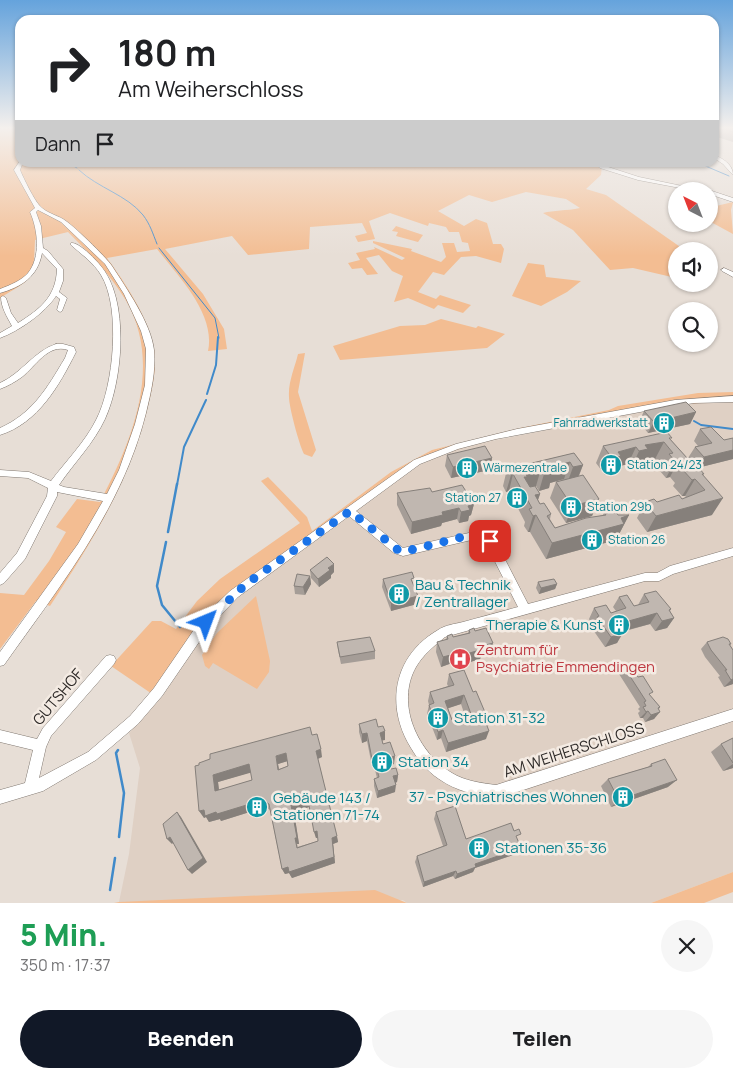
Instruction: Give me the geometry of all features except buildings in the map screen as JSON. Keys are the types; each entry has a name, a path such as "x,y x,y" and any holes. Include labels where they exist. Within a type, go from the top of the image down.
{"street":[{"path":"0,662 82,547 109,498 123,470 145,404 150,369 148,341 127,294 107,263 63,221 38,208 18,171"},
{"path":"617,171 638,178 668,184"},
{"path":"718,195 733,200"},
{"path":"0,291 21,281 32,273 39,250 40,234 34,212 38,208"},
{"path":"0,580 21,556 52,496 53,486 101,420 107,402 117,349 114,303 106,278 97,265 73,244"},
{"path":"0,336 39,311 56,293 60,269 50,256 39,250"},
{"path":"724,270 733,274"},
{"path":"56,293 64,298 60,310"},
{"path":"3,298 16,326"},
{"path":"0,386 20,375 50,348 60,346 71,349 70,358 35,411 20,423 0,432"},
{"path":"0,797 30,789 77,766 120,733 158,692 196,635 223,604 262,572 350,511 398,474 441,452 539,429 697,400 733,399"},
{"path":"0,473 29,475 62,490 109,498"},
{"path":"350,511 403,552 482,534 490,541 525,610"},
{"name":"AM WEIHERSCHLOSS","path":"733,552 670,570 659,577 645,577 442,633 420,650 407,671 401,701 408,732 416,747 436,770 455,781 476,789 496,792 733,715"},
{"name":"GUTSHOF","path":"30,789 40,746 47,732 110,660"},
{"path":"0,736 40,746"}],"shaded area":[{"path":"0,171 601,171 601,175 586,189 606,195 673,242 668,242 668,276 633,268 610,270 573,230 543,213 580,208 566,199 526,192 492,202 469,195 438,211 464,226 476,219 487,223 493,244 501,244 504,249 501,263 476,256 461,257 444,275 433,272 418,292 436,299 440,295 471,305 463,313 438,305 434,309 408,298 394,302 403,276 392,271 379,255 366,258 378,274 367,275 362,268 352,269 348,263 360,260 356,253 375,249 374,247 402,260 405,258 373,243 373,241 412,249 411,251 441,262 446,257 442,243 454,243 457,252 470,251 468,243 462,242 459,232 449,232 446,227 429,223 428,226 390,213 369,221 375,239 358,242 355,236 367,233 362,223 310,227 309,249 248,255 232,236 165,249 203,294 224,329 227,349 208,351 209,337 201,310 184,283 157,249 107,258 128,289 142,314 152,338 155,369 142,430 109,508 66,582 50,606 36,601 0,649 0,593 24,595 49,561 66,532 56,527 77,499 100,502 123,454 132,428 143,376 142,350 136,324 125,299 105,272 68,232 35,240 32,271 30,277 20,286 0,298"},
{"path":"733,202 731,210 733,234 718,226 718,206"},
{"path":"396,226 423,235 418,242 396,236 398,232 392,231"},
{"path":"528,263 544,265 546,277 581,281 567,292 541,306 512,296"},
{"path":"441,319 476,328 478,326 505,334 487,348 340,360 333,346 400,326 425,325"},
{"path":"305,353 298,392 316,450 312,457 304,454 289,402 291,380 298,354"},
{"path":"733,392 733,401 670,406 608,417 486,442 428,460 409,469 243,591 210,624 158,698 111,666 152,621 161,621 176,629 197,601 220,579 300,523 261,481 268,477 307,517 312,531 391,472 432,450 520,428 609,410 618,406 698,393"},
{"name":"Zentrum für Psychiatrie Emmendingen","path":"733,401 733,872 651,903 407,903 403,900 119,902 129,854 140,768 129,733 162,693 210,624 243,591 409,469 436,455 467,446 639,411 699,402"},
{"path":"256,596 270,661 269,672 257,689 213,663 209,669 205,666 202,655 217,633"},
{"path":"733,872 733,892 704,903 651,903"},
{"path":"375,890 407,903 114,903 119,902"}],"waterway":[{"path":"81,171 136,208 148,222 157,244"},
{"path":"718,171 729,176"},
{"path":"159,248 215,318 219,338"},
{"path":"207,394 216,365 218,337"},
{"path":"177,485 184,447 206,400"},
{"path":"694,421 701,425 733,429"},
{"path":"168,532 177,484"},
{"path":"166,542 157,586 162,605 180,627"},
{"path":"118,750 116,753 124,793 119,837"},
{"path":"110,890 115,858"}],"place":[{"name":"Fahrradwerkstatt","path":"664,423"},
{"name":"Station 24/23","path":"611,465"},
{"name":"Wärmezentrale","path":"467,468"},
{"name":"Station 27","path":"517,498"},
{"name":"Station 29b","path":"571,507"},
{"name":"Station 26","path":"592,540"},
{"name":"Bau & Technik / Zentrallager","path":"399,594"},
{"name":"Therapie & Kunst","path":"619,625"},
{"name":"Zentrum für Psychiatrie Emmendingen","path":"460,659"},
{"name":"Station 31-32","path":"438,718"},
{"name":"Station 34","path":"382,762"},
{"name":"37 - Psychiatrisches Wohnen","path":"623,797"},
{"name":"Gebäude 143 / Stationen 71-74","path":"257,807"},
{"name":"Stationen 35-36","path":"479,848"}],"route":[{"path":"206,622 246,584 350,511 403,552 478,533 486,536 490,541"}]}
